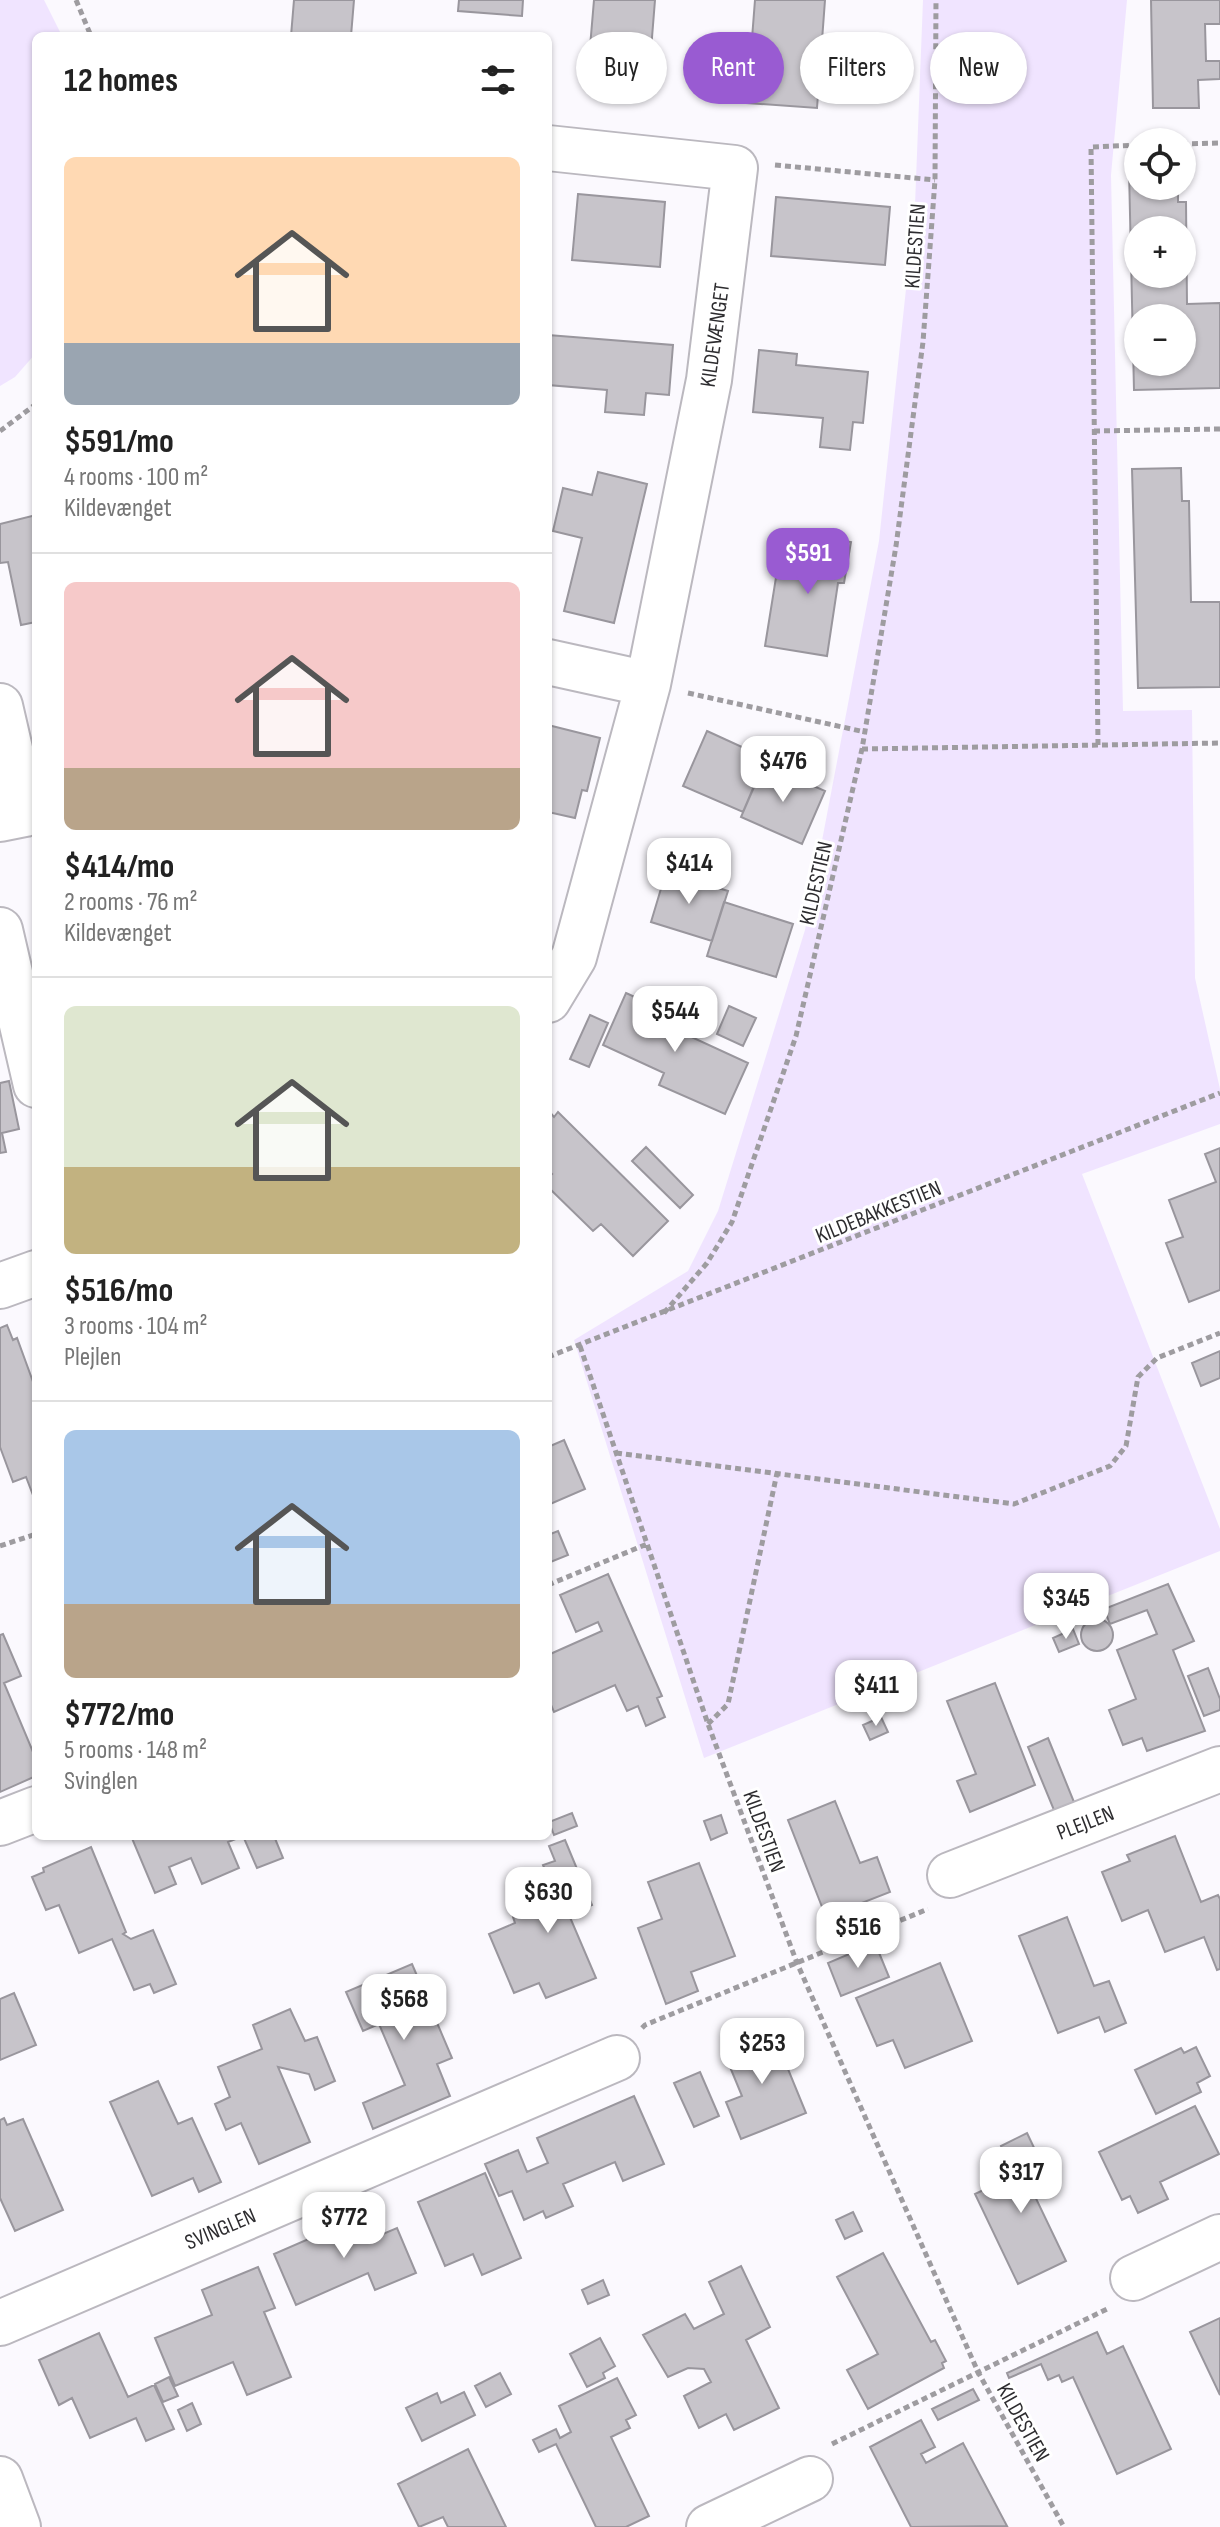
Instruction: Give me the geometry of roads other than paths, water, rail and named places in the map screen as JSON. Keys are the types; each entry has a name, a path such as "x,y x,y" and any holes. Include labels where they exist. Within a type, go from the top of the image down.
{"street":[{"name":"KILDEVÆNGET","path":"552,148 735,168 709,380 648,684 574,957 552,993"},
{"path":"552,663 648,684"},
{"path":"0,706 25,814 0,819"},
{"path":"0,930 29,1026 32,1051"},
{"path":"0,1286 32,1274"},
{"name":"PLEJLEN","path":"950,1875 1220,1769"},
{"path":"0,1823 32,1811"},
{"name":"SVINGLEN","path":"0,2323 617,2058"},
{"path":"1133,2278 1220,2237"},
{"path":"0,2479 18,2527"},
{"path":"709,2527 810,2479"}]}
